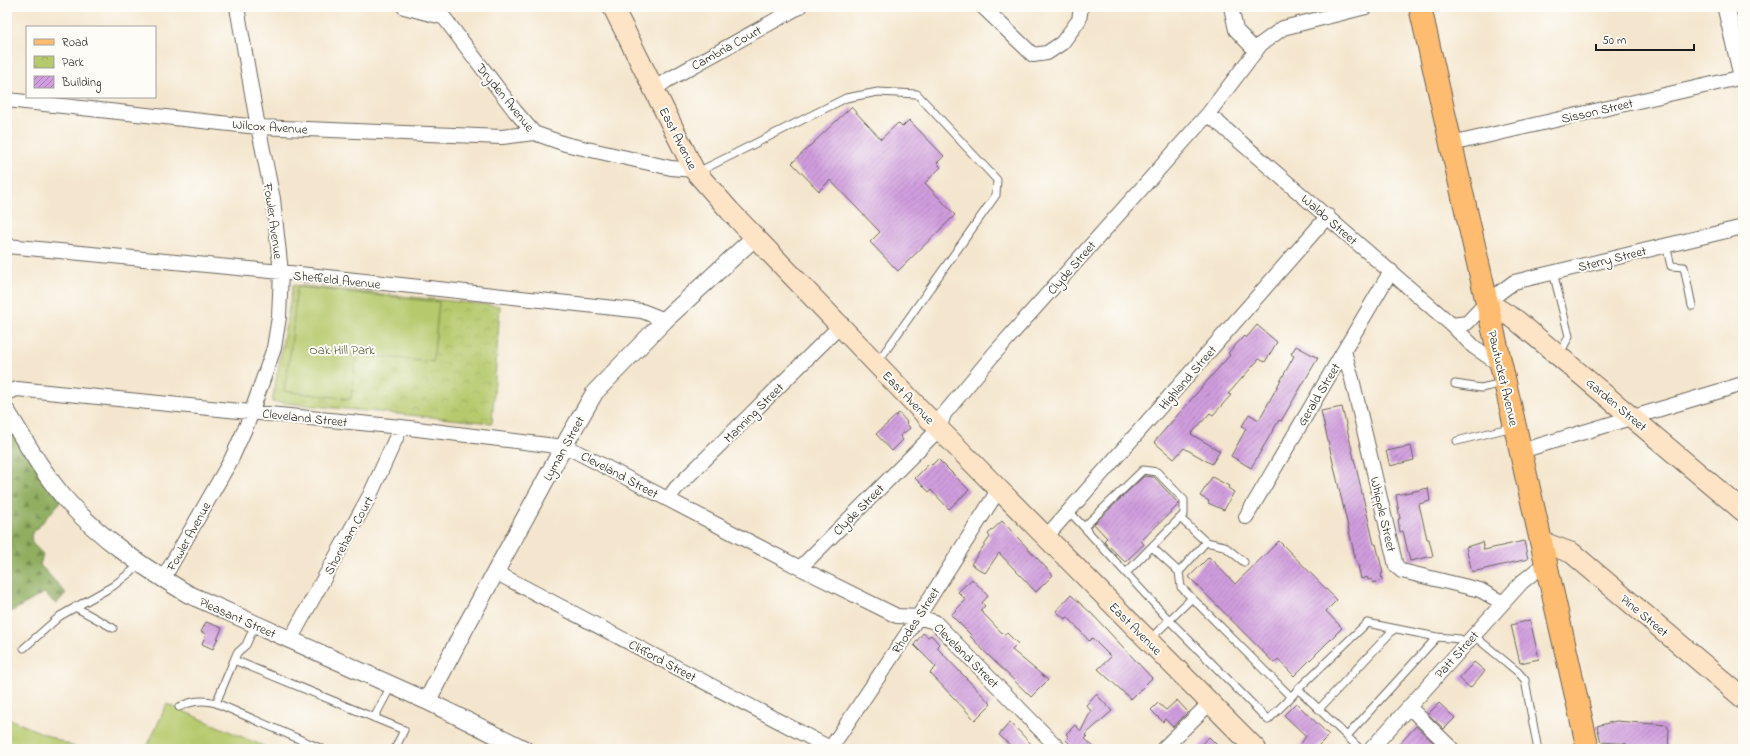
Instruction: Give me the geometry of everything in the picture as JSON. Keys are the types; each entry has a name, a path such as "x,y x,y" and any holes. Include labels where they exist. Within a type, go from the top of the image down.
{"main road":[{"name":"East Avenue","path":"612,7 695,171 730,211 939,429 1256,749"},
{"name":"Pawtucket Avenue","path":"1420,7 1588,749"},
{"name":"Garden Street","path":"1487,302 1516,320 1743,511"},
{"name":"Pine Street","path":"1542,542 1572,553 1743,698"}],"street":[{"name":"Fowler Avenue","path":"163,579 230,460 252,412 274,348 279,317 281,272 273,199 258,127 237,7"},
{"path":"404,7 439,12"},
{"path":"983,7 1033,55 1047,53 1062,43 1079,20 1081,7"},
{"path":"1231,7 1236,30 1256,51"},
{"name":"Clyde Street","path":"800,568 939,429 944,414 993,355 1208,114 1261,44 1283,28 1366,7"},
{"path":"1726,7 1743,78"},
{"name":"Cambria Court","path":"654,89 796,8"},
{"name":"Dryden Avenue","path":"439,12 515,111 534,133 565,144 671,168 695,171"},
{"name":"Sisson Street","path":"1451,144 1743,78"},
{"name":"Wilcox Avenue","path":"7,100 258,127 502,137 534,133"},
{"name":"Waldo Street","path":"1208,114 1328,216 1452,325 1503,374"},
{"name":"Highland Street","path":"1046,538 1328,216"},
{"name":"Sterry Street","path":"1487,302 1514,282 1743,227"},
{"name":"Lyman Street","path":"427,701 495,572 595,392 665,320 755,237"},
{"name":"Sheffield Avenue","path":"7,246 281,272 642,311 665,320"},
{"name":"Gerald Street","path":"1246,517 1390,271"},
{"path":"1452,325 1467,323 1487,302"},
{"name":"Manning Street","path":"668,499 676,488 840,326"},
{"name":"Whipple Street","path":"1344,351 1352,378 1396,566 1402,571 1480,590 1502,603"},
{"path":"1521,451 1743,384"},
{"name":"Cleveland Street","path":"7,393 18,389 401,427 564,447 575,451 800,568 897,616 918,617 935,622 1059,749"},
{"name":"Pleasant Street","path":"7,412 42,469 67,500 105,537 163,579 188,594 427,701 524,749"},
{"name":"Shoreham Court","path":"290,640 370,495 401,427"},
{"name":"Rhodes Street","path":"830,748 918,617 999,489"},
{"name":"Patt Street","path":"1371,749 1522,582 1538,569 1547,566"},
{"name":"Clifford Street","path":"495,572 830,748"},
{"path":"1163,749 1211,702"},
{"path":"1409,706 1452,749"}],"lane":[{"path":"695,171 846,98 878,92 917,94 929,106 997,180 996,195 876,364"},
{"path":"1666,245 1671,266 1684,267 1692,306"},
{"path":"1553,272 1569,336 1559,356"},
{"path":"1455,384 1481,388 1503,374"},
{"path":"1457,441 1516,427"},
{"path":"1084,527 1143,470 1156,472 1184,500 1184,514 1126,573"},
{"path":"1069,511 1169,620 1268,720 1367,623 1437,637 1470,639 1518,672 1525,680 1537,745"},
{"path":"1180,518 1206,542 1224,546 1244,562"},
{"path":"1178,572 1206,542"},
{"path":"1152,547 1178,572 1181,587 1291,697"},
{"path":"24,648 60,616 113,586 141,564"},
{"path":"1149,640 1192,598"},
{"path":"75,608 113,628"},
{"path":"216,703 237,653 246,645 255,625"},
{"path":"1319,709 1394,629"},
{"path":"1347,736 1437,637"},
{"path":"234,660 404,730 395,749"},
{"path":"374,718 391,685"},
{"path":"1298,689 1360,749"},
{"path":"179,707 193,701 204,700 216,703 322,749"}],"green space":[{"name":"Oak Hill Park","path":"293,285 500,306 492,423 272,402"},
{"path":"297,287 439,302 433,362 307,349 356,356 351,399 284,391 291,348"},
{"path":"7,418 63,499 31,535 32,543 43,554 40,565 66,593 56,604 44,593 7,614"},
{"path":"167,704 270,749 146,749"},
{"path":"7,718 79,749 7,749"}],"building":[{"path":"851,107 881,139 898,123 902,127 909,120 944,156 937,163 941,167 925,183 955,215 898,271 870,242 880,232 830,180 819,191 792,163"},
{"path":"1257,325 1277,342 1265,362 1259,359 1228,394 1231,395 1213,415 1210,413 1191,434 1220,451 1212,464 1184,448 1174,459 1154,442 1230,355 1228,353 1244,336 1246,338"},
{"path":"1296,346 1318,358 1251,468 1231,456 1246,429 1242,426 1249,414 1259,420 1294,356 1291,354"},
{"path":"1342,407 1374,544 1376,544 1383,573 1381,574 1382,580 1373,583 1372,579 1368,580 1367,577 1361,579 1321,411"},
{"path":"899,413 910,428 900,436 903,440 892,451 876,434"},
{"path":"1411,446 1414,460 1390,466 1386,451"},
{"path":"938,459 969,490 949,509 931,490 929,492 915,478 930,463 932,465"},
{"path":"1144,476 1154,477 1179,504 1141,541 1144,544 1125,562 1104,541 1107,538 1094,524"},
{"path":"1212,477 1229,486 1228,488 1234,492 1224,510 1208,503 1209,501 1200,496"},
{"path":"1428,488 1430,501 1419,504 1427,539 1429,539 1433,556 1410,561 1403,531 1400,532 1398,519 1400,519 1396,495"},
{"path":"1002,521 1053,575 1036,592 999,553 985,573 971,564 990,537 988,534"},
{"path":"1279,541 1337,600 1326,611 1342,628 1294,676 1278,659 1274,663 1189,577 1209,557 1235,584"},
{"path":"1524,541 1528,559 1472,572 1466,547 1482,542 1484,550"},
{"path":"972,579 988,596 982,603 985,606 980,610 1004,635 1007,633 1018,644 1012,650 1048,680 1031,697 986,653 951,615 966,600 958,592"},
{"path":"1071,595 1092,614 1152,678 1131,699 1098,669 1111,657 1092,638 1089,641 1068,617 1065,619 1056,611"},
{"path":"1530,620 1539,659 1520,663 1511,625"},
{"path":"206,622 222,628 213,649 202,644 206,634 201,632"},
{"path":"923,633 928,637 931,635 939,644 937,646 940,651 991,704 975,720 930,673 936,667 914,645"},
{"path":"1474,662 1485,671 1470,688 1459,678"},
{"path":"1096,694 1112,711 1085,735 1087,737 1085,739 1096,749 1075,749 1066,740 1069,737 1066,734 1075,725 1081,731 1091,711 1086,705"},
{"path":"1177,700 1188,712 1173,727 1165,719 1163,722 1151,710 1158,703 1166,710"},
{"path":"1296,703 1329,735 1315,749 1298,749 1306,736 1284,715"},
{"path":"1439,703 1455,718 1444,729 1428,714"},
{"path":"1616,721 1667,725 1669,730 1668,749 1628,749 1627,744 1601,742 1597,726"},
{"path":"1010,722 1036,749 1014,749 999,735"},
{"path":"1416,726 1434,743 1429,749 1395,749"},
{"path":"1209,737 1221,749 1196,749"}]}
